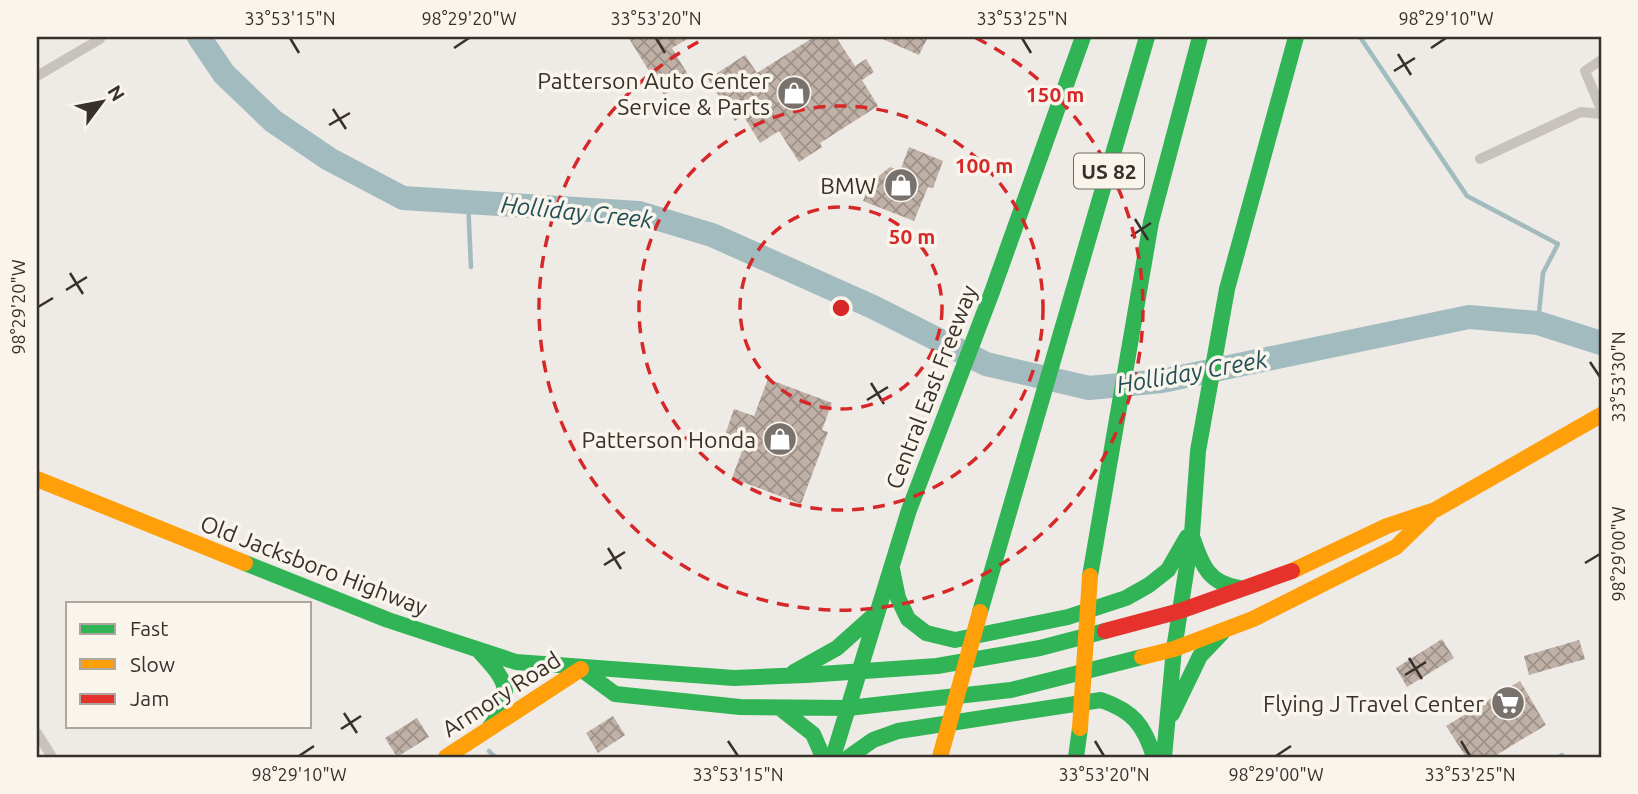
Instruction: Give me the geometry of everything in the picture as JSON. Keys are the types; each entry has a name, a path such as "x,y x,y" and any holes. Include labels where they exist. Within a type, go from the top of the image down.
{"main road":[{"name":"Central East Freeway","path":"833,757 891,567 1083,37"},
{"name":"US 82","path":"940,757 1147,37"},
{"name":"US 82","path":"1078,757 1090,576 1108,469 1151,222 1200,37"},
{"path":"1164,757 1174,649 1192,531 1198,451 1227,289 1296,37"},
{"name":"Old Jacksboro Highway","path":"37,479 388,621 480,653 516,662 580,669 614,667 734,678 785,676 937,666 1040,648 1180,611 1316,562 1387,526 1435,510 1601,415"},
{"name":"Old Jacksboro Highway","path":"580,669 615,695 704,705 848,708 1011,690 1174,649 1226,629 1395,547 1435,510"},
{"path":"891,567 896,594 905,618 921,632 938,639 954,640 1116,604 1147,588 1170,569 1192,531"},
{"path":"1192,531 1205,574 1219,586 1245,589"},
{"path":"785,676 826,658 852,639 878,610"},
{"path":"1167,726 1200,656 1226,629"},
{"path":"480,653 505,679 506,695 501,714 486,732"},
{"name":"Armory Road","path":"446,757 580,669"},
{"path":"849,757 873,740 898,731 1101,700 1122,706 1144,724 1154,757"},
{"path":"779,707 803,722 821,744 823,757"}],"street":[{"path":"37,76 100,39"},
{"path":"1601,60 1585,71 1601,109"},
{"path":"1480,159 1581,112 1601,114"},
{"path":"37,733 52,757"}],"building":[{"path":"628,37 691,37 672,48 690,78 664,95"},
{"name":"Patterson Auto Center Service & Parts","path":"814,37 836,37 855,66 866,59 874,72 862,80 878,106 820,143 822,147 799,162 779,131 760,143 743,115 735,121 708,79 745,55 757,73"},
{"path":"878,37 928,37 919,55"},
{"name":"BMW","path":"909,147 943,161 933,188 928,187 914,221 863,201 870,183 890,167 900,171"},
{"name":"Patterson Honda","path":"768,379 832,403 822,430 828,432 801,504 732,478 745,443 725,435 734,409 754,416"},
{"path":"1442,639 1454,658 1407,687 1396,668"},
{"path":"1579,640 1585,659 1529,675 1524,656"},
{"name":"Flying J Travel Center","path":"1520,681 1546,725 1493,757 1466,757 1446,726"},
{"path":"613,716 625,735 598,753 586,733"},
{"path":"417,718 429,737 397,757 385,738"}],"waterway":[{"name":"Holliday Creek","path":"199,37 224,74 273,121 329,159 403,198 639,213 712,235 873,307 986,364 1089,388 1162,381 1469,317 1538,323 1601,343"},
{"path":"1360,37 1467,196 1558,244 1543,273 1538,323"},
{"path":"468,201 471,267"},
{"path":"489,751 495,757"}],"traffic: fast":[{"path":"833,757 909,510 992,292 1083,37"},
{"path":"980,612 1147,37"},
{"path":"1090,576 1151,222 1200,37"},
{"path":"1164,757 1174,649 1192,534 1198,451 1227,289 1296,37"},
{"path":"892,569 898,598 908,619 926,633 955,640 1068,617 1126,598 1168,570 1187,537"},
{"path":"1193,539 1208,572 1220,582 1239,588"},
{"path":"245,563 388,620 516,662 734,678 806,675 937,666 1040,648 1105,631"},
{"path":"794,672 837,648 874,615"},
{"path":"1172,714 1200,656 1222,633"},
{"path":"480,652 496,671 504,688 503,705 490,727"},
{"path":"581,669 615,694 740,707 848,708 1011,690 1142,657"},
{"path":"849,757 873,740 898,731 1101,700 1121,709 1136,721 1146,736 1154,757"},
{"path":"781,709 813,734 823,757"},
{"path":"1076,757 1080,728"}],"traffic: slow":[{"path":"1292,571 1387,526 1435,510 1601,415"},
{"path":"37,479 245,563"},
{"path":"1142,657 1174,649 1253,619 1396,547 1430,514"},
{"path":"1080,728 1090,576"},
{"path":"940,757 980,612"},
{"path":"446,757 581,669"}],"traffic: jam":[{"path":"1105,631 1180,611 1292,571"}],"place":[{"name":"Patterson Auto Center Service & Parts","path":"794,93"},
{"name":"BMW","path":"901,185"},
{"name":"Patterson Honda","path":"780,439"},
{"name":"Flying J Travel Center","path":"1508,703"}]}
